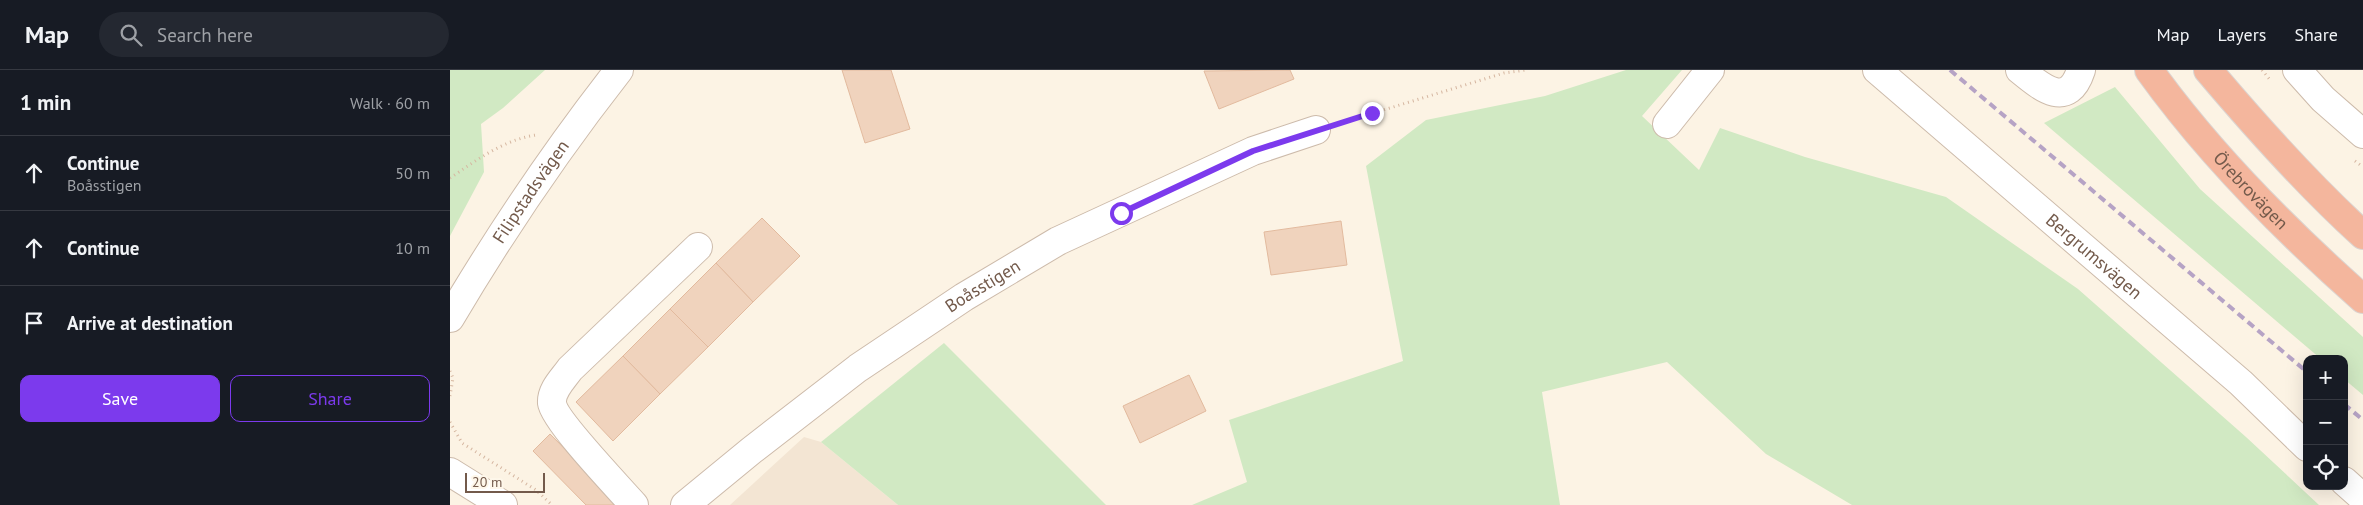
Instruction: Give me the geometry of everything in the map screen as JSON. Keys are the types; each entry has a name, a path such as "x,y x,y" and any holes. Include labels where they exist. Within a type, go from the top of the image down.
{"highway":[{"name":"Örebrovägen","path":"2149,70 2201,136 2249,191 2273,216 2363,299"},
{"path":"2208,70 2258,131 2295,170 2363,235"}],"street":[{"name":"Filipstadsvägen","path":"450,318 486,256 534,183 619,70"},
{"path":"1667,124 1710,70"},
{"name":"Bergrumsvägen","path":"1877,70 2241,384 2306,445"},
{"path":"2020,70 2040,86 2058,93 2069,90 2077,81 2081,70"},
{"path":"2296,70 2323,99 2363,134"},
{"name":"Boåsstigen","path":"685,505 752,450 858,368 964,297 1058,241 1253,151 1316,130"},
{"path":"634,505 560,420 552,403 554,389 570,369 698,247"},
{"path":"450,472 503,505"},
{"path":"2348,485 2363,498"}],"path":[{"path":"1316,130 1504,73 1526,70"},
{"path":"450,178 495,148 510,141 541,134"},
{"path":"450,371 453,378 450,396"},
{"path":"450,422 462,443 536,490 552,505"}],"shaded area":[{"path":"804,437 821,442 898,505 730,505"}],"green space":[{"path":"450,70 545,70 503,108 481,124 484,172 450,236"},
{"path":"1626,70 1682,70 1642,116 1699,170 1720,128 1805,157 1946,197 2078,289 2246,437 2319,505 1852,505 1766,454 1667,362 1542,392 1560,505 1192,505 1247,482 1229,420 1403,361 1366,166 1426,120 1545,96"},
{"path":"2115,87 2200,189 2363,337 2363,395 2348,382 2348,355 2316,355 2044,123"},
{"path":"944,343 1106,505 898,505 821,442"}],"building":[{"path":"842,70 891,70 910,129 865,143"},
{"path":"1290,70 1294,79 1219,109 1204,71"},
{"path":"762,218 800,256 753,302 716,263"},
{"path":"1341,221 1347,265 1271,275 1264,232"},
{"path":"716,263 753,302 708,347 670,309"},
{"path":"670,309 708,347 660,394 623,356"},
{"path":"623,356 660,394 613,441 576,402"},
{"path":"1189,375 1206,411 1140,443 1123,406"},
{"path":"550,434 617,502 614,505 586,505 533,451"}],"railway":[{"path":"1950,70 2303,369"},
{"path":"2348,407 2363,420"}],"route":[{"path":"1121,213 1253,151 1372,113"}]}
